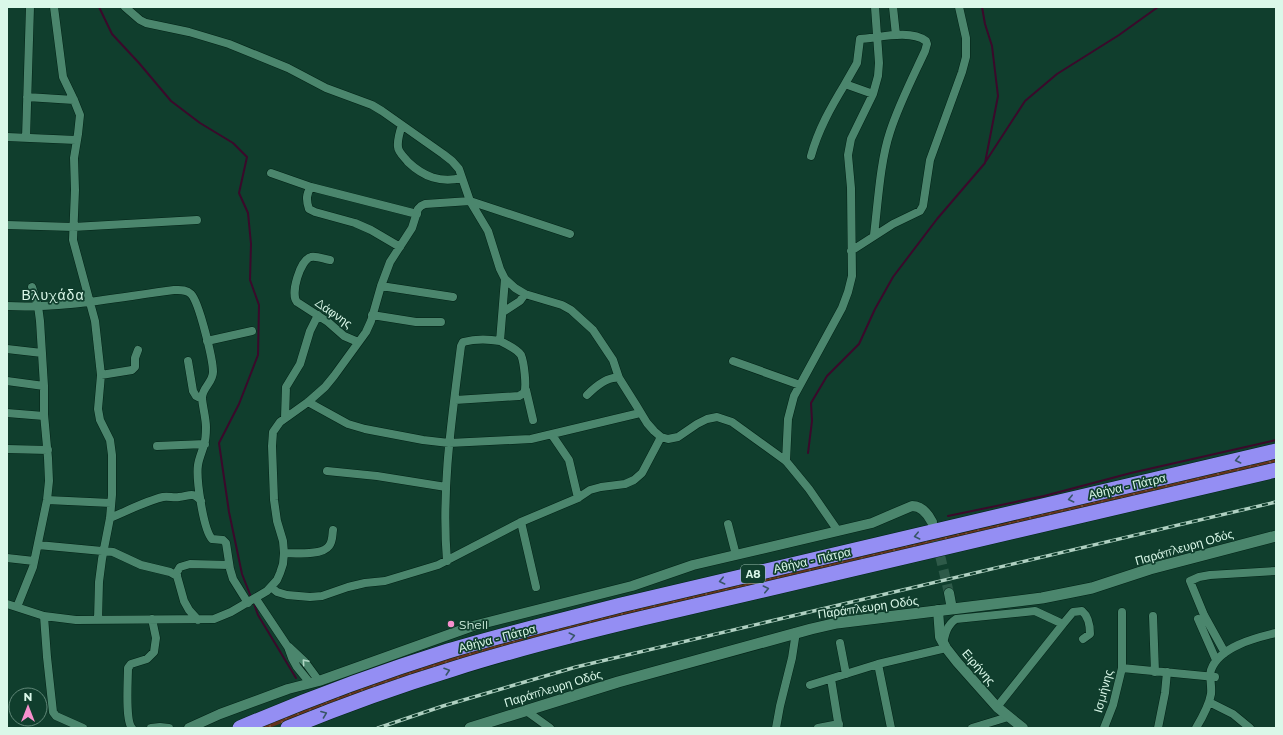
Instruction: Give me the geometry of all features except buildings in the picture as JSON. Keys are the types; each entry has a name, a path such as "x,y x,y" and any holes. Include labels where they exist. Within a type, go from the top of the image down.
{"highway":[{"name":"Αθήνα - Πάτρα","path":"240,728 305,702 396,669 459,648 522,630 633,602 1276,451"},
{"name":"Αθήνα - Πάτρα","path":"288,728 431,676 544,643 661,614 1276,470"}],"main road":[{"name":"Παράπλευρη Οδός","path":"470,728 618,682 796,632 837,623 1042,598 1092,588 1150,570 1276,536"}],"street":[{"path":"26,138 30,7"},
{"path":"54,7 63,77 80,115 74,158 74,247 96,331 101,375 98,409 100,420 110,440 111,447 112,479 110,518 103,550 99,582 98,620"},
{"path":"125,7 140,20 214,39 288,68 326,88 372,105 452,161 459,169 470,201 488,232 500,269 505,279 525,294 562,305 571,310 593,330 613,360 620,378 640,413 647,423 661,437 668,439 678,437 702,421 717,418 732,422 786,461 809,489 838,531"},
{"path":"786,461 790,407 800,385 845,301 852,276 851,188 848,155 849,143 874,94 878,69 878,38 874,7"},
{"path":"893,7 896,35"},
{"path":"851,251 874,235 920,211 923,206 930,160 966,57 966,38 959,7"},
{"path":"811,156 815,143 828,115 857,63 860,39 896,35 919,37 926,41 927,44 890,132 874,235"},
{"path":"845,84 874,94"},
{"path":"27,97 74,100"},
{"path":"402,125 398,147 400,152 416,169 433,178 454,180 462,178"},
{"path":"7,137 76,140"},
{"path":"271,173 311,187 417,214"},
{"path":"311,187 306,197 309,209 355,223 371,230 400,247"},
{"path":"7,604 44,616 76,620 198,620 218,618 256,599 271,588 277,580 283,564 283,541 277,521 274,500 272,446 273,432 277,425 308,402 330,382 366,332 390,262 412,228 421,206 425,204 470,201 570,234"},
{"path":"7,225 73,227 197,220"},
{"name":"Δάφνης","path":"330,260 316,257 306,259 299,274 294,299 318,315 344,336 358,342"},
{"path":"500,341 505,279"},
{"path":"381,286 453,297"},
{"path":"17,607 34,561 47,500 49,481 38,306 32,287"},
{"path":"7,306 38,306 174,290 184,290 190,293 194,299 213,372 212,381 203,394 202,399 206,426 204,444 200,454 197,470 206,530 212,538 223,540 226,543 229,565 233,579 248,603"},
{"path":"503,312 520,301 525,294"},
{"path":"372,314 416,322 441,322"},
{"path":"285,418 286,387 300,364 310,331 318,315"},
{"path":"206,341 252,331"},
{"path":"447,561 446,487 449,443 463,342 500,341 518,352 521,356 526,390 533,420"},
{"path":"7,349 42,353"},
{"path":"101,375 132,370 135,367 134,358 138,350"},
{"path":"188,361 194,394 202,399"},
{"path":"733,361 800,385"},
{"path":"587,395 604,382 615,377 620,378"},
{"path":"7,381 44,386"},
{"path":"455,400 519,396 526,390"},
{"path":"308,402 348,424 365,429 422,440 449,443 531,439 640,413"},
{"path":"7,413 44,416"},
{"path":"552,435 569,460 578,498"},
{"path":"271,588 277,592 287,595 310,598 322,596 359,584 384,581 420,571 447,561 521,522 578,498 594,488 625,484 634,480 642,473 661,437"},
{"path":"157,446 204,444"},
{"path":"7,449 48,450"},
{"path":"327,471 377,476 446,487"},
{"path":"110,518 164,497 178,497 190,494 198,497 201,501"},
{"path":"47,500 111,503"},
{"path":"189,728 220,714 288,689 314,682 473,626 632,586 683,568 872,523 912,506 926,512 932,522"},
{"path":"521,522 536,587"},
{"path":"728,524 736,555"},
{"path":"284,553 310,553 325,549 330,545 333,530"},
{"path":"38,545 113,552 141,565 170,572 177,576"},
{"path":"7,558 34,561"},
{"path":"198,620 189,610 184,601 177,576 180,566 229,565"},
{"path":"1225,653 1204,615 1190,581 1199,577 1210,575 1276,571"},
{"path":"949,593 952,609"},
{"path":"256,599 288,647 304,662 314,682"},
{"name":"Ειρήνης","path":"938,610 940,637 945,646 980,689 1008,717 1023,728"},
{"path":"810,685 878,664 945,646 946,632 951,622 956,619 1035,611 1063,624"},
{"path":"997,706 1073,612 1082,611 1085,614 1090,629 1090,634 1083,639"},
{"name":"Ισμήνης","path":"1104,728 1113,705 1122,668 1122,612"},
{"path":"44,616 47,657 54,712 56,716 83,728"},
{"path":"1153,616 1155,672"},
{"path":"132,728 129,725 128,712 128,668 131,664 147,659 154,652 156,638 152,619"},
{"path":"1198,619 1216,660"},
{"path":"776,728 792,658 796,632"},
{"path":"1196,728 1209,702 1213,677 1210,671 1216,660 1242,643 1276,633"},
{"path":"840,643 846,674"},
{"path":"878,664 890,728"},
{"path":"1122,668 1213,677"},
{"path":"1158,728 1165,693 1167,672"},
{"path":"818,728 839,726 831,679"},
{"path":"1209,702 1233,714 1250,728"},
{"path":"525,710 548,728"},
{"path":"972,728 1008,717"},
{"path":"151,728 160,726 169,728"}],"shaded area":[{"path":"1276,459 1276,463 641,612 298,717 269,728 259,728 336,698 439,662 531,635"}],"waterway":[{"path":"99,7 112,34 171,101 200,123 233,143 247,157 239,193 248,213 251,244 250,280 259,305 258,355 239,404 219,443 229,512 242,574 251,597"},
{"path":"808,453 812,421 811,403 827,376 859,344 875,309 893,277 937,219 985,163 998,96 992,46 985,24 982,7"},
{"path":"986,161 1025,101 1057,74 1119,35 1158,7"},
{"path":"948,516 1044,496 1131,473 1276,440"},
{"path":"253,601 258,615 296,678"}],"tunnel":[{"path":"933,526 949,593"}],"railway":[{"path":"378,728 443,706 576,667 1276,502"}],"place":[{"name":"Shell","path":"451,624"}],"district":[{"name":"Βλυχάδα","path":"53,295"}]}
